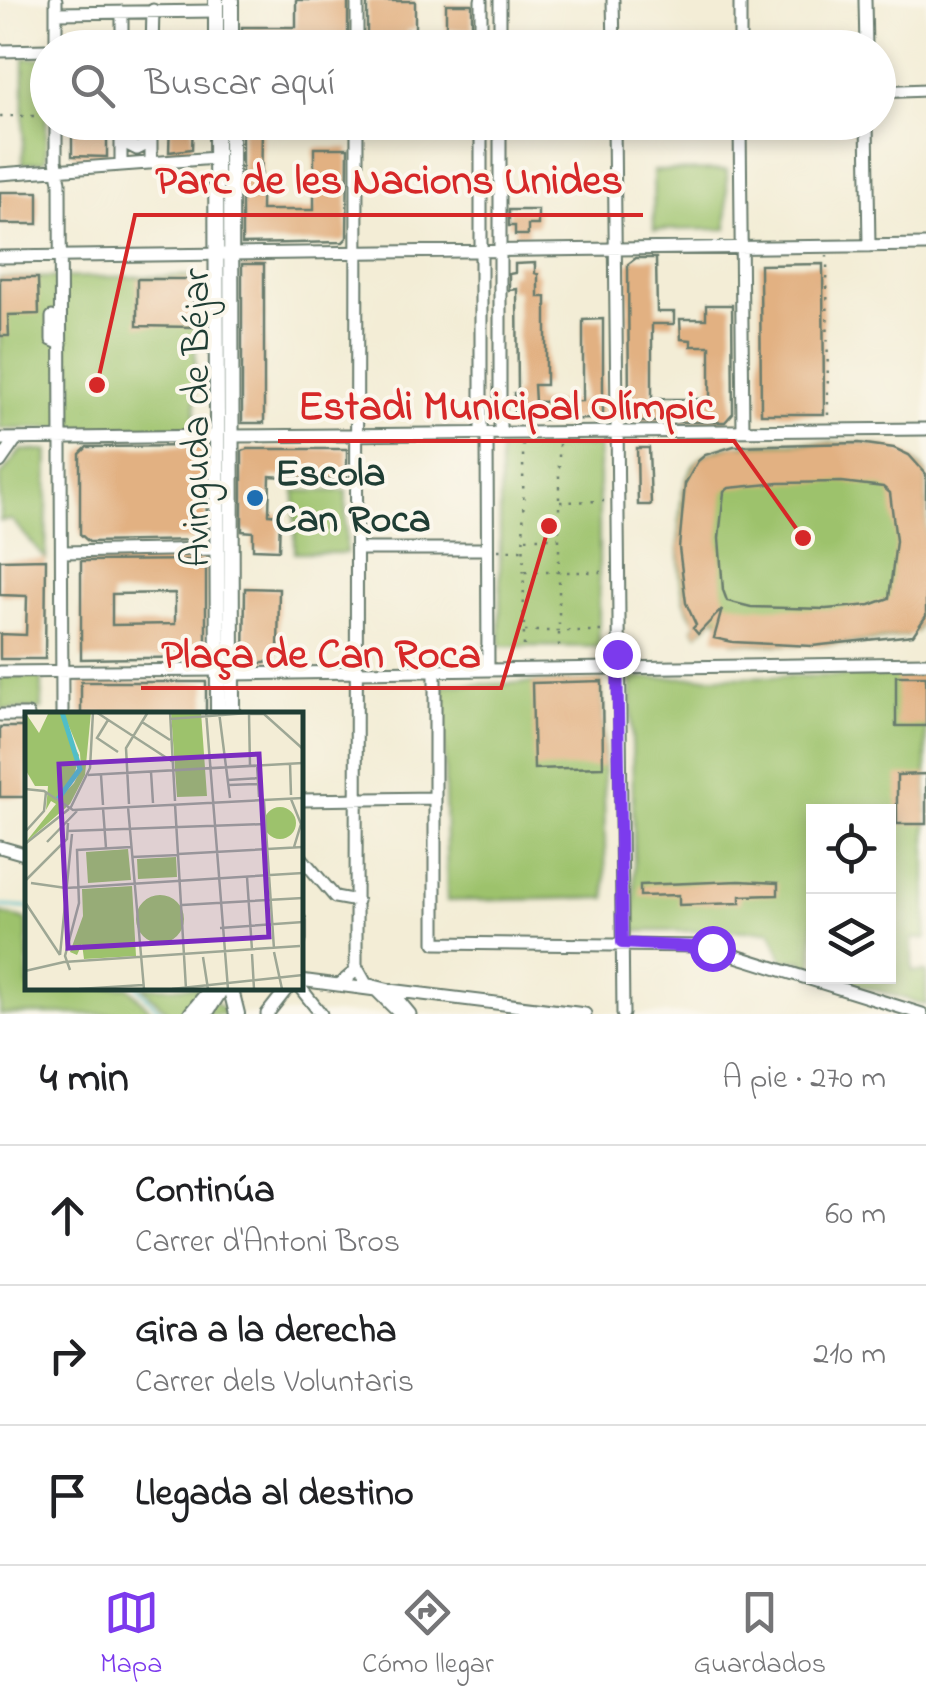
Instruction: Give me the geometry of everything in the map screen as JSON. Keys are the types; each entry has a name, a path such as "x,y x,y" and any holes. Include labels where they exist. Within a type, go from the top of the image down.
{"main road":[{"path":"231,0 231,30"},
{"name":"Avinguda de Béjar","path":"216,140 224,255"},
{"name":"Avinguda de Béjar","path":"218,712 225,672 224,255 230,140"},
{"name":"Avinguda de Béjar","path":"224,436 218,549 225,672 232,712"},
{"path":"202,1010 224,989"},
{"path":"228,989 237,1014"}],"street":[{"path":"357,0 357,30"},
{"path":"481,0 481,30"},
{"path":"500,0 500,30"},
{"path":"614,0 614,30"},
{"path":"740,0 740,30"},
{"path":"865,0 866,30"},
{"path":"56,7 122,12 216,5"},
{"path":"152,10 152,30"},
{"path":"122,12 122,30"},
{"path":"0,51 30,50"},
{"path":"896,91 926,90"},
{"path":"56,140 60,170 62,712"},
{"path":"357,140 356,966 366,984 390,990 585,1014"},
{"path":"481,140 492,549 488,669"},
{"path":"489,434 500,251 500,140"},
{"path":"614,140 623,1014"},
{"path":"740,140 743,430"},
{"path":"867,140 869,246"},
{"path":"121,166 121,142 137,149 151,142 151,163"},
{"path":"0,174 216,158"},
{"path":"0,256 926,245"},
{"path":"52,317 52,340 60,344"},
{"path":"0,439 926,429"},
{"path":"0,462 16,439"},
{"path":"63,552 218,549"},
{"path":"357,549 492,549"},
{"path":"0,672 435,672 926,662"},
{"path":"435,672 435,944 622,943 712,948 922,1014"},
{"path":"0,715 25,716"},
{"path":"302,800 433,798"},
{"path":"0,847 25,854"},
{"path":"302,858 335,897 357,902"},
{"path":"340,984 356,966"},
{"path":"302,983 376,990 400,1014"},
{"path":"302,986 321,1014"},
{"path":"267,1014 288,989"},
{"path":"390,990 410,1014"}],"path":[{"path":"0,116 30,116"},
{"path":"827,254 828,418"},
{"path":"523,442 524,654"},
{"path":"558,442 559,654"},
{"path":"558,502 604,501"},
{"path":"524,538 560,538"},
{"path":"492,549 524,550"},
{"path":"524,572 604,572"},
{"path":"524,631 604,631"}],"green space":[{"path":"24,58 30,58 30,140 46,140 46,159 23,164"},
{"path":"727,170 727,229 654,230 653,171"},
{"path":"196,276 195,428 0,429 0,278"},
{"path":"859,443 905,454 926,474 926,616 916,632 902,617 907,636 820,645 733,642 716,616 698,634 693,628 697,623 683,596 679,552 682,495 696,462 705,455 735,446"},
{"path":"599,445 599,647 500,646 500,446"},
{"path":"21,450 48,451 46,559 12,520 0,521 0,477"},
{"path":"295,491 346,491 346,553 295,553"},
{"path":"926,675 926,938 912,939 912,971 926,972 926,1005 856,984 896,984 896,804 806,804 806,969 803,960 783,960 771,931 635,931 631,678"},
{"path":"0,676 42,676 42,709 0,710"},
{"path":"602,681 606,898 447,901 443,685"},
{"path":"0,913 25,919 25,989 130,989 154,1014 0,1014"},
{"path":"144,989 200,989 230,1014 169,1014"}],"building":[{"path":"296,0 348,0 348,30 242,30 296,27"},
{"path":"367,1 415,1 415,30 367,30"},
{"path":"446,4 472,4 472,30 446,30"},
{"path":"72,140 107,140 107,157 72,156"},
{"path":"169,140 192,140 192,149 169,152"},
{"path":"242,140 262,140 261,210 314,210 314,148 348,148 347,238 343,242 242,244"},
{"path":"0,192 38,192 38,224 0,224"},
{"path":"509,210 538,210 538,225 528,225 528,235 515,235 515,226 509,226"},
{"path":"636,258 656,258 657,312 674,312 674,324 652,324 652,399 710,399 710,346 691,346 691,340 681,339 680,319 706,319 706,305 732,305 733,413 725,422 638,422 629,414 628,264"},
{"path":"535,263 538,297 546,297 546,385 534,385 535,402 583,401 583,320 603,319 603,419 514,420 514,393 518,393 517,289 509,290 509,274 515,273 515,264"},
{"path":"242,264 264,264 264,423 242,423"},
{"path":"823,264 824,414 761,414 760,265"},
{"path":"0,278 38,278 39,314 8,315 9,336 0,336"},
{"path":"137,279 193,279 193,327 137,326"},
{"path":"859,443 894,448 909,455 926,474 926,616 913,635 812,646 733,642 714,638 722,609 698,634 686,603 679,548 685,484 705,455 734,446","holes":["842,482 883,487 890,493 896,541 889,598 870,605 826,609 751,607 727,601 719,538 724,492 729,488"]},
{"path":"199,446 206,454 207,533 201,540 89,542 80,534 80,454 87,447"},
{"path":"637,448 649,448 651,505 638,505"},
{"name":"Escola Can Roca","path":"347,449 347,481 270,476 269,514 280,515 279,550 253,549 253,532 242,531 242,451"},
{"path":"46,559 45,659 0,659 0,634 26,635 27,596 0,595 0,560"},
{"path":"206,560 206,657 81,659 81,561","holes":["175,593 175,624 112,625 112,594"]},
{"path":"245,588 279,589 278,654 265,663 244,663"},
{"path":"896,676 926,676 926,726 896,726"},
{"path":"602,681 603,767 534,769 532,683"},
{"path":"81,682 206,682 206,712 81,712"},
{"path":"0,727 25,727 25,797 0,797"},
{"path":"926,774 926,824 897,824 897,775"},
{"path":"778,883 778,895 740,896 740,903 679,905 679,895 640,896 640,885"}],"waterway":[{"path":"0,906 25,908"},
{"path":"139,989 163,1014"}],"place":[{"name":"Parc de les Nacions Unides","path":"97,385"},
{"name":"Escola Can Roca","path":"255,498"},
{"name":"Plaça de Can Roca","path":"549,526"},
{"name":"Estadi Municipal Olímpic","path":"803,538"}],"route":[{"path":"617,654 622,943 712,948"}]}
